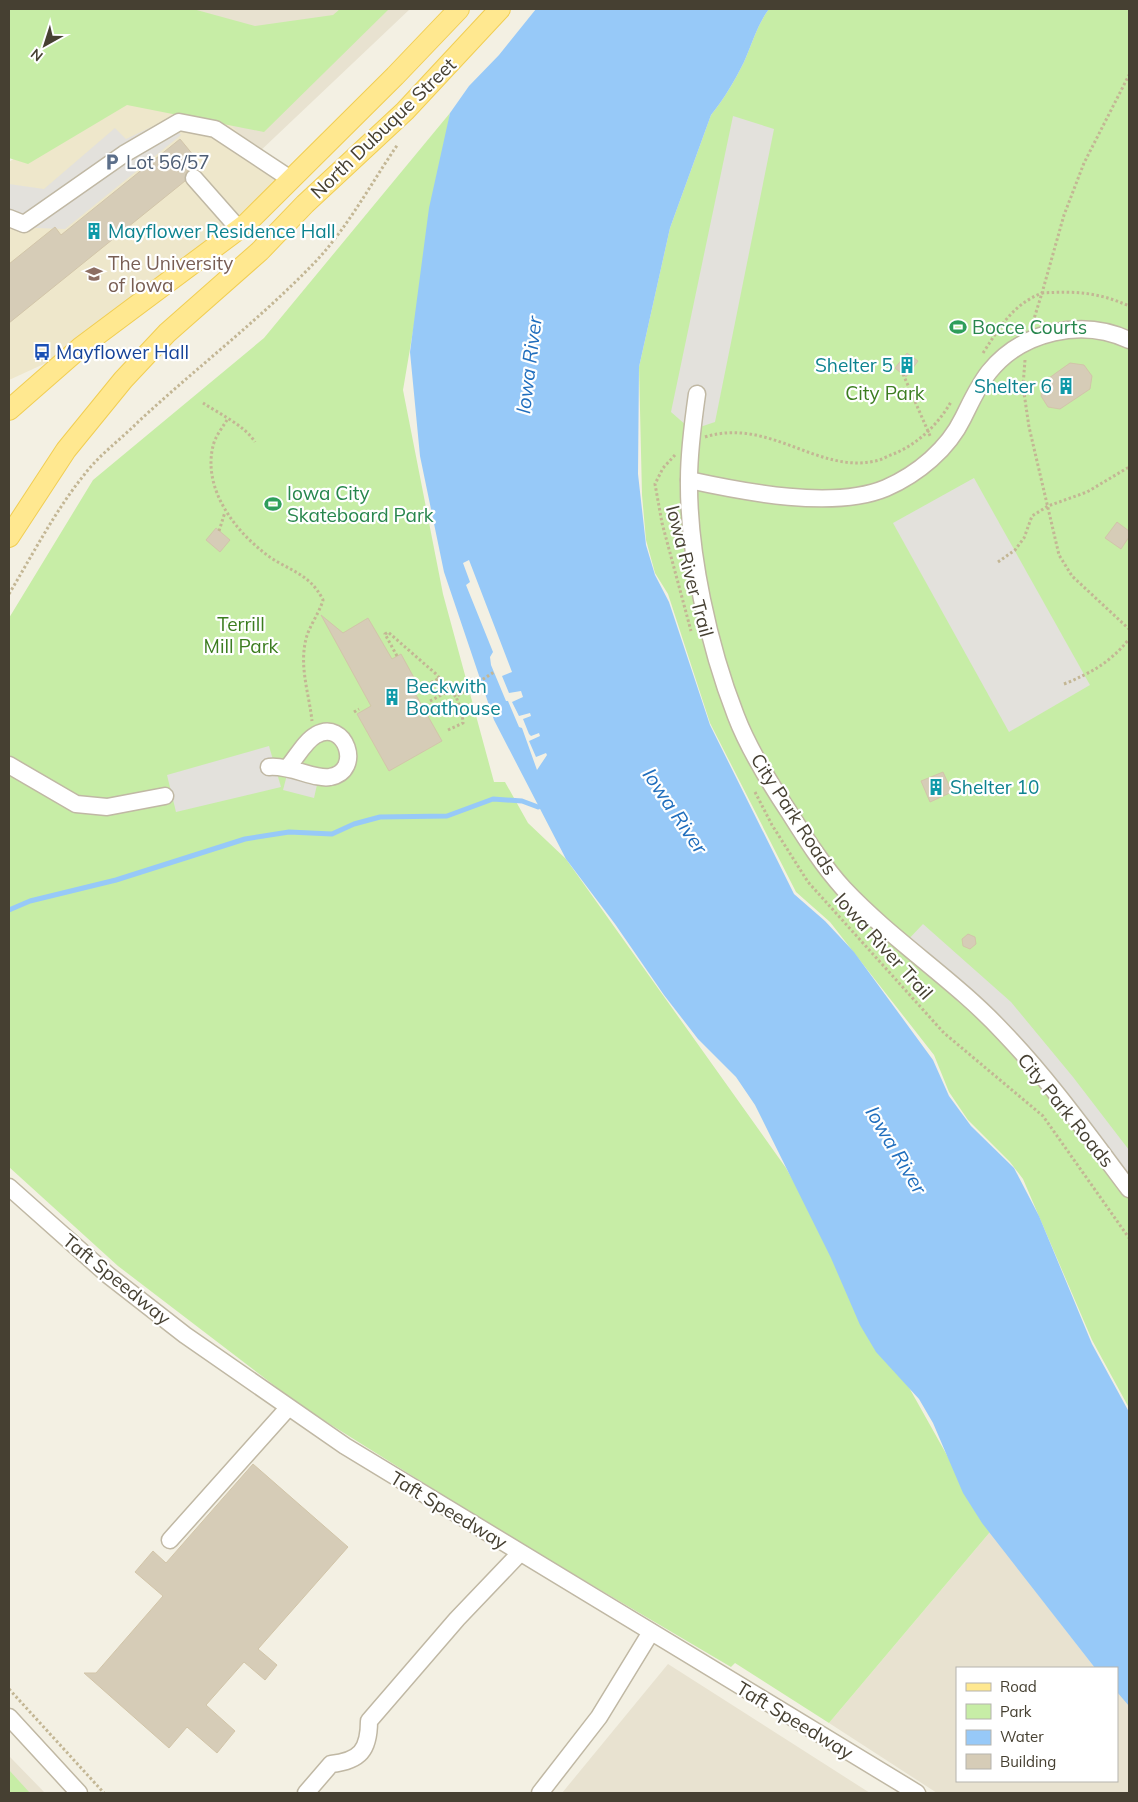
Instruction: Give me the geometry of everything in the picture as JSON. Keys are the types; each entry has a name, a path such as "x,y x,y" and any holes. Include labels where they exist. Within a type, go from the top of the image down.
{"main road":[{"name":"North Dubuque Street","path":"9,410 81,347 239,229 292,180 312,157 396,76 458,9"},
{"name":"North Dubuque Street","path":"9,537 66,450 123,380 167,333 260,251 305,204 405,111 500,9"}],"street":[{"path":"9,218 24,224 124,154 178,122 215,129 292,180"},
{"path":"194,178 239,229"},
{"path":"689,480 721,487 820,499 842,499 885,488 909,476 938,452 962,420 988,372 1002,358 1028,341 1055,332 1075,329 1098,330 1129,340"},
{"name":"City Park Roads","path":"697,394 689,480 701,591 720,668 736,717 758,763 817,857 844,889 886,930 944,976 1004,1033 1129,1189"},
{"path":"9,765 76,804 107,807 165,796"},
{"path":"269,767 288,767"},
{"name":"Taft Speedway","path":"9,1187 108,1275 185,1335 288,1408 345,1446 917,1793"},
{"path":"170,1540 288,1408"},
{"path":"306,1793 331,1764 345,1762 358,1757 365,1748 369,1734 369,1721 457,1618 520,1553"},
{"path":"540,1793 599,1717 651,1632"},
{"path":"9,1717 78,1793"}],"path":[{"path":"1129,75 1084,163 1064,215 1028,341 1023,386 1029,427 1059,555 1072,576 1129,629"},
{"path":"9,594 59,511 84,474 109,448 182,381 272,305 319,258 398,143"},
{"path":"979,360 1004,320 1016,307 1029,298 1042,294 1078,291 1110,297 1129,306"},
{"path":"904,374 927,432 938,452"},
{"name":"Iowa River Trail","path":"693,637 662,523 655,484 663,468 692,441 713,435 740,432 767,436 849,463 876,461 910,447 927,432 952,401"},
{"path":"203,403 227,420 242,426 255,442"},
{"path":"227,420 213,444 209,466 225,512 262,552 316,586 323,600 320,612 306,637 303,659 312,721 306,726"},
{"path":"998,562 1015,550 1024,538 1032,516 1048,506 1087,492 1129,467"},
{"path":"219,531 225,512"},
{"path":"397,656 385,634 388,632 452,690 459,705 463,723 448,730"},
{"path":"1064,684 1095,671 1119,652 1129,639"},
{"path":"456,697 494,672"},
{"path":"422,687 440,678"},
{"path":"430,701 452,690"},
{"path":"438,715 459,705"},
{"path":"354,712 359,709"},
{"name":"Iowa River Trail","path":"751,784 772,825 808,882 944,1034 1043,1116 1129,1238"},
{"path":"9,1689 104,1793"}],"shaded area":[{"path":"75,9 410,9 257,154 215,108"},
{"name":"The University of Iowa","path":"122,86 215,108 287,185 81,347 9,380 9,162"},
{"path":"733,116 774,129 715,422 700,427 687,426 671,412"},
{"name":"Lot 56/57","path":"166,120 181,135 65,229 9,227 9,184 44,189 115,128 126,139"},
{"path":"974,478 1090,685 1009,732 893,523"},
{"path":"269,746 281,787 176,812 167,775"},
{"path":"289,767 319,776 314,798 283,790"},
{"path":"923,924 1011,1002 1073,1077 1129,1150 1129,1189 1004,1033 904,944"},
{"path":"990,1532 1094,1667 956,1667 956,1782 1118,1782 1118,1691 1129,1702 1129,1793 937,1793 829,1723"},
{"path":"668,1664 870,1793 562,1793"},
{"path":"9,1756 45,1793 9,1793"}],"green space":[{"path":"9,9 193,9 255,26 333,15 340,9 389,9 264,132 127,105 28,164 9,158"},
{"name":"City Park","path":"769,9 1129,9 1129,1408 1092,1340 1023,1179 1010,1162 968,1120 949,1092 934,1055 830,922 796,892 710,723 668,594 655,573 646,540 642,495 639,367 670,228 711,115 737,76 758,28"},
{"name":"Terrill Mill Park","path":"450,113 403,390 443,594 494,782 505,782 528,823 566,859 786,1168 990,1532 829,1723 735,1663 731,1667 497,1529 301,1406 118,1266 9,1167 9,618 93,480 264,338"},
{"path":"9,1770 30,1793 9,1793"}],"water":[{"name":"Iowa River","path":"536,9 769,9 758,28 737,76 711,115 670,228 639,367 638,474 646,545 655,575 669,602 710,725 794,894 825,921 854,952 933,1060 949,1096 971,1126 1014,1168 1039,1216 1092,1344 1129,1412 1129,1706 1118,1693 1118,1667 1094,1667 982,1523 963,1493 933,1423 919,1399 876,1352 860,1325 831,1258 755,1105 736,1077 698,1039 664,995 615,924 566,859 494,720 444,572 420,456 410,352 429,208 450,113 469,86 499,55"}],"pier":[{"path":"469,560 512,672 502,676 509,693 521,691 523,697 512,702 519,716 530,713 531,716 523,719 529,734 531,736 539,733 540,736 529,741 536,757 546,753 547,755 537,770 522,728 519,727 508,701 506,701 491,665 490,657 493,652 466,585 470,582 463,563"}],"building":[{"name":"Mayflower Residence Hall","path":"180,139 194,156 189,160 195,168 187,171 185,181 9,323 9,264 55,227 61,235"},
{"name":"Shelter 5","path":"907,353 918,361 906,377 895,368"},
{"name":"Shelter 6","path":"1070,363 1084,365 1092,376 1090,389 1060,409 1048,407 1041,396 1042,383"},
{"path":"1117,522 1129,531 1129,537 1121,549 1105,538"},
{"path":"216,528 230,540 220,552 206,540"},
{"name":"Beckwith Boathouse","path":"321,615 343,633 368,618 392,659 401,654 418,685 412,688 442,741 389,771 357,714 371,706"},
{"name":"Shelter 10","path":"943,772 952,792 930,802 921,781"},
{"path":"968,934 975,937 976,944 970,949 963,946 962,939"},
{"path":"253,1464 348,1547 258,1649 277,1665 265,1680 244,1662 206,1705 235,1731 217,1753 187,1727 169,1748 84,1673 96,1673 163,1596 135,1572 153,1551 166,1563"}],"waterway":[{"path":"9,910 30,901 116,880 245,839 289,832 332,834 354,824 380,817 447,816 493,799 522,801 538,807"}],"place":[{"name":"Lot 56/57","path":"112,162"},
{"name":"Mayflower Residence Hall","path":"94,231"},
{"name":"The University of Iowa","path":"94,274"},
{"name":"Bocce Courts","path":"958,327"},
{"name":"Mayflower Hall","path":"42,352"},
{"name":"Shelter 5","path":"907,365"},
{"name":"Shelter 6","path":"1066,386"},
{"name":"Iowa City Skateboard Park","path":"273,504"},
{"name":"Beckwith Boathouse","path":"392,697"},
{"name":"Shelter 10","path":"936,787"}]}
